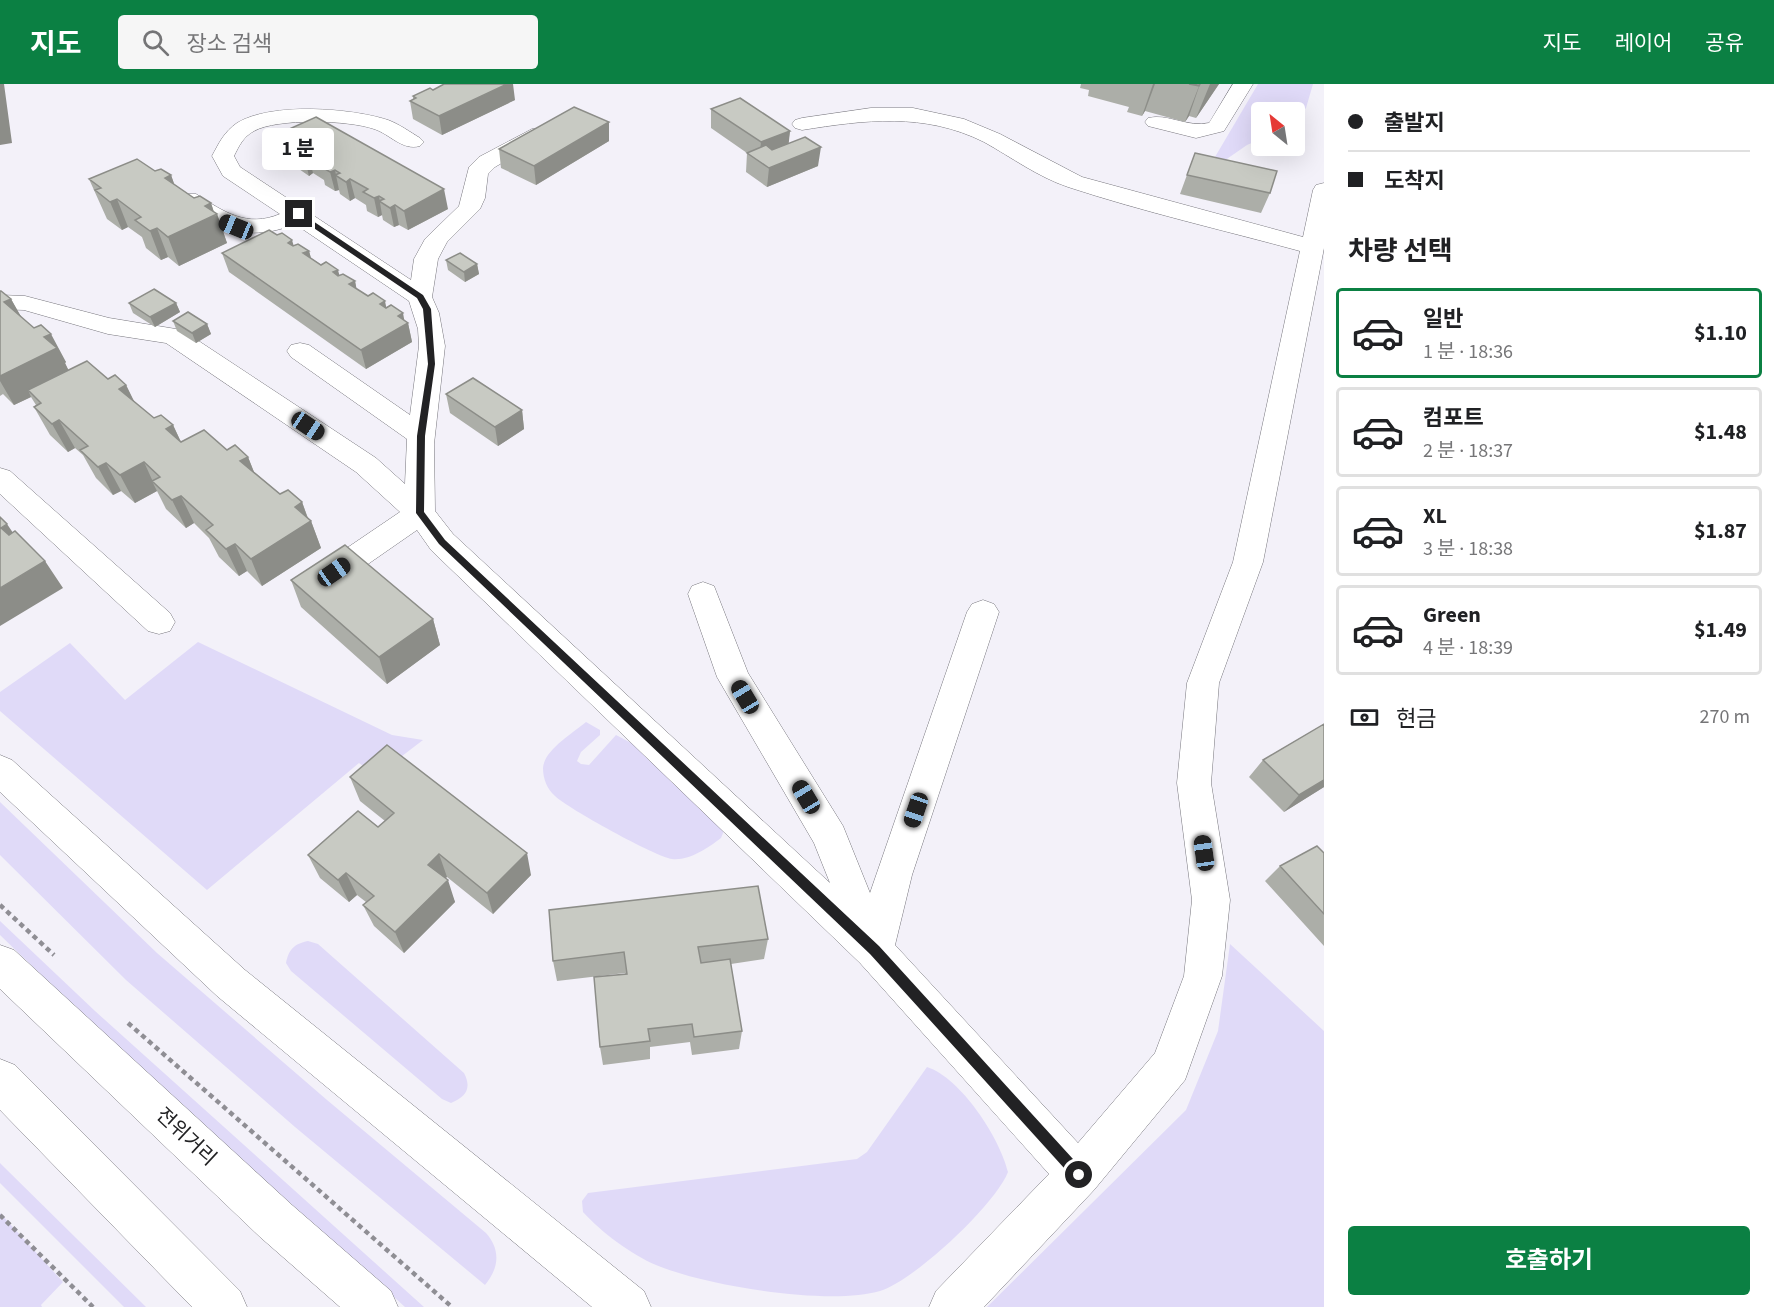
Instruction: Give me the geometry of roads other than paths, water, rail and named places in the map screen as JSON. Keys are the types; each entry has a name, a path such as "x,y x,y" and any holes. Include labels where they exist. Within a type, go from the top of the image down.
{"street":[{"path":"1155,122 1196,132 1217,127 1243,84"},
{"path":"802,124 875,112 943,118 981,133 1046,171 1074,182 1313,247"},
{"path":"413,142 392,121 297,115 267,119 237,132 225,145 223,156 231,171 299,214 420,297 427,309 431,364 421,436 420,513"},
{"path":"420,297 426,260 437,239 469,209 474,198 477,172 487,162 557,123"},
{"path":"952,1307 1079,1175 1172,1066 1203,976 1211,900 1194,783 1203,683 1248,562 1324,190"},
{"path":"188,199 222,222 236,227 257,228 279,224 299,214"},
{"path":"0,302 25,303 108,326 173,336 366,465 420,513 442,542 874,950 1079,1175"},
{"path":"300,351 421,436"},
{"path":"0,478 159,622"},
{"path":"300,596 420,513"},
{"path":"703,594 733,677 830,837 874,950"},
{"path":"874,950 894,875 983,612"},
{"path":"0,770 231,982 628,1307"},
{"name":"전위거리","path":"0,963 276,1221 375,1307"},
{"path":"0,1080 224,1307"}]}
